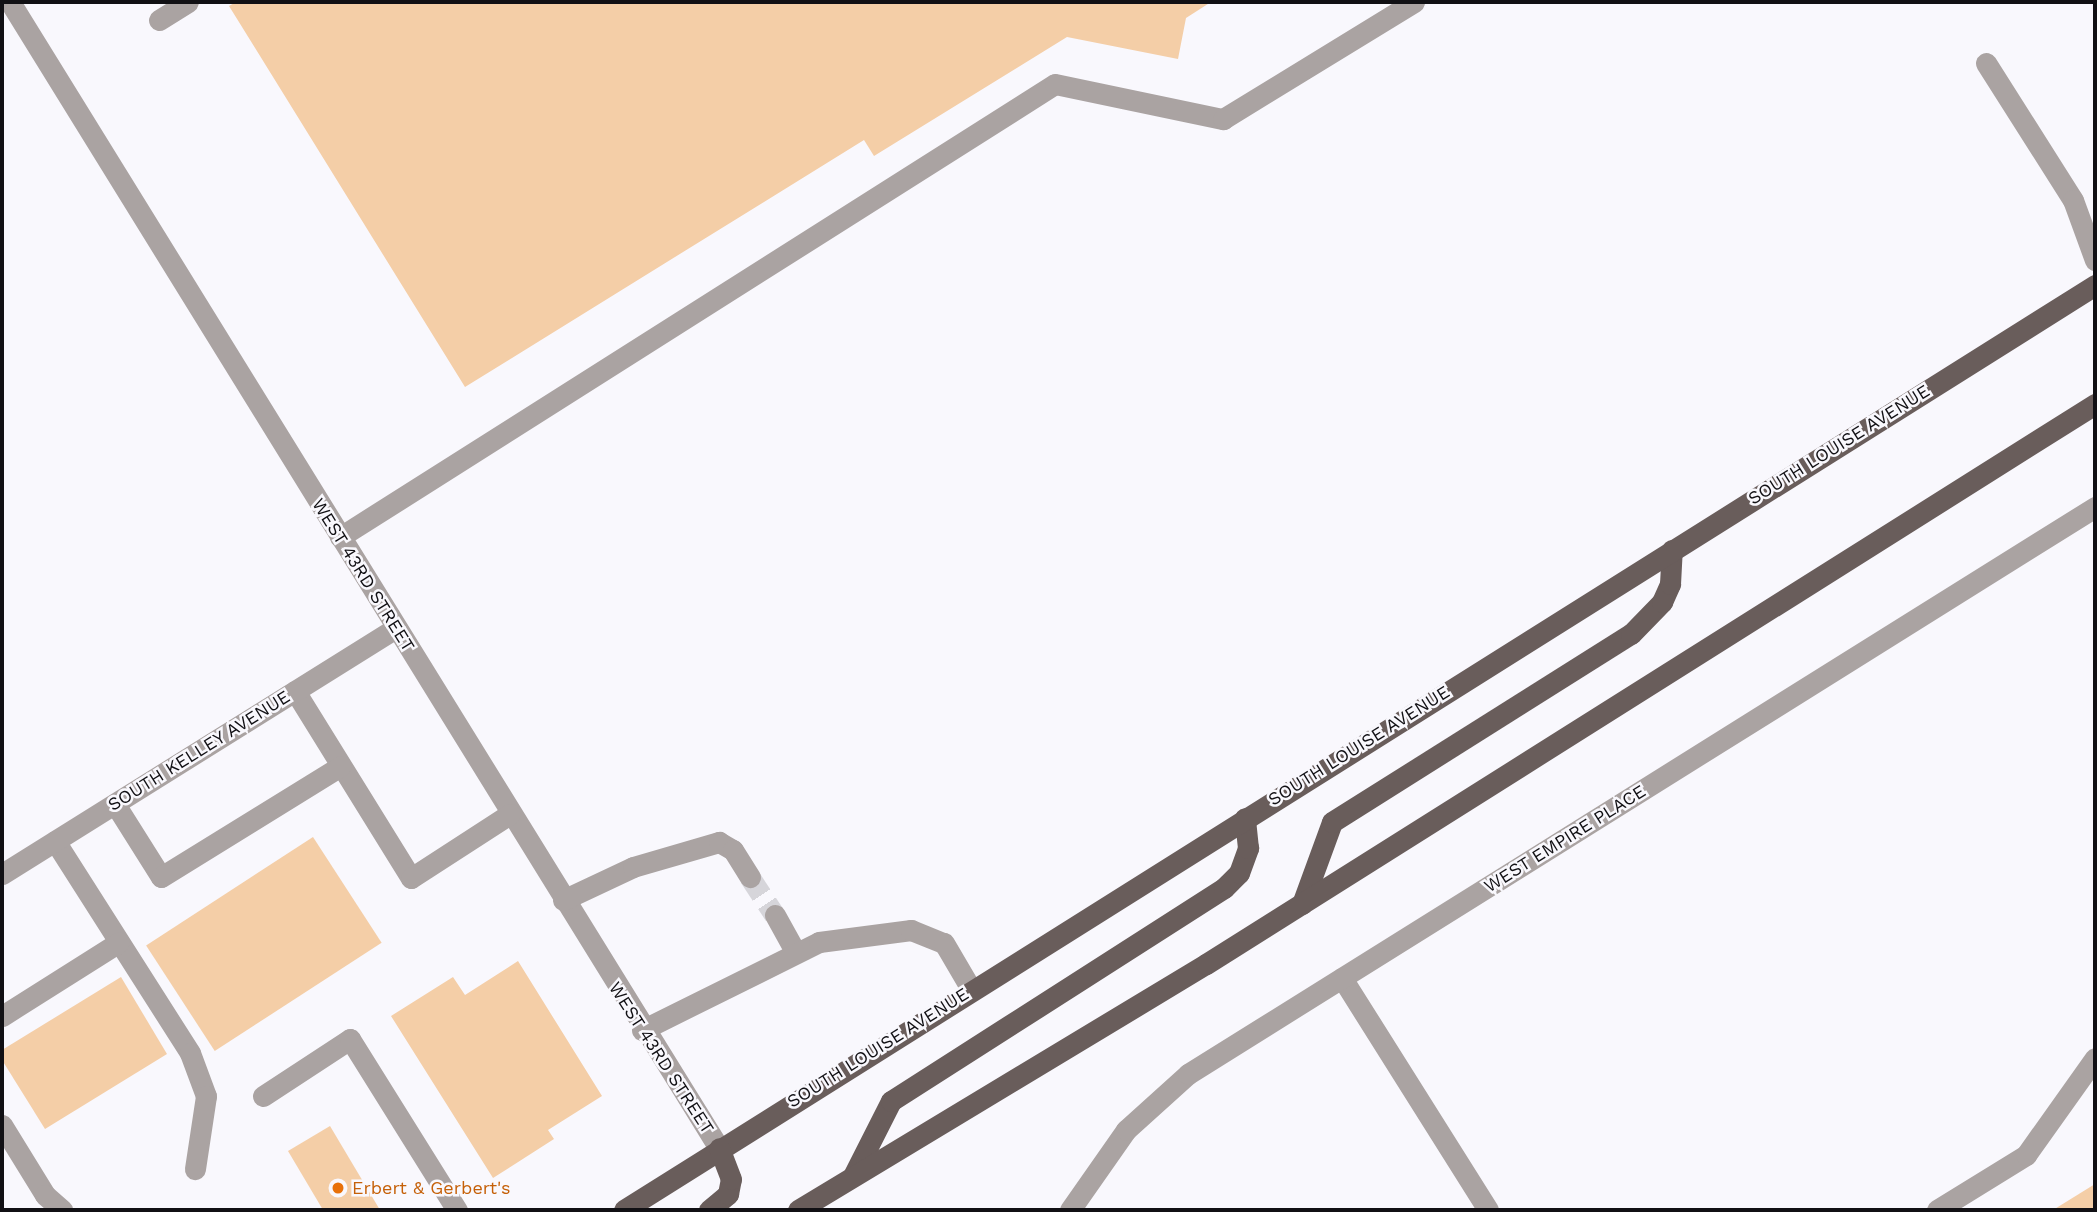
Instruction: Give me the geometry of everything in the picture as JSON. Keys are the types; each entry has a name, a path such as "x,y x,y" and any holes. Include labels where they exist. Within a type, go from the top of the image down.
{"main road":[{"name":"SOUTH LOUISE AVENUE","path":"624,1210 719,1147 2095,285"},
{"path":"800,1210 1302,904 2095,404"},
{"path":"1302,904 1332,822 1631,634 1662,602 1670,584 1672,550"},
{"path":"853,1177 891,1101 1224,888 1239,873 1248,848 1245,818"},
{"path":"709,1210 728,1194 732,1180 719,1147"}],"street":[{"path":"159,20 188,2"},
{"path":"340,537 1055,84 1223,119 1414,2"},
{"name":"WEST 43RD STREET","path":"12,7 642,1030 719,1147"},
{"path":"1986,63 2073,200 2095,260"},
{"path":"2073,200 2095,212"},
{"name":"WEST EMPIRE PLACE","path":"1070,1210 1126,1130 1188,1074 2095,507"},
{"name":"SOUTH KELLEY AVENUE","path":"2,874 395,628"},
{"path":"295,691 411,878 510,814"},
{"path":"115,804 161,877 341,766"},
{"path":"55,841 190,1053 206,1096 194,1169"},
{"path":"563,900 633,867 719,842 733,850 750,877"},
{"path":"775,915 796,953"},
{"path":"642,1030 820,942 911,930 944,943 971,989"},
{"path":"2,1016 119,942"},
{"path":"1342,978 1488,1210"},
{"path":"263,1096 350,1039 457,1210"},
{"path":"1937,1210 2026,1155 2095,1058"},
{"path":"2,1125 45,1195 62,1210"}],"building":[{"path":"236,2 1211,2 1186,18 1178,59 1067,37 874,156 864,140 465,387 229,6"},
{"path":"313,837 382,943 215,1051 146,945"},
{"path":"518,961 602,1096 548,1130 554,1139 493,1178 391,1016 453,977 465,995"},
{"path":"121,977 167,1054 45,1129 2,1060 2,1050"},
{"path":"330,1126 380,1210 323,1210 288,1151"},
{"path":"2095,1184 2095,1210 2053,1210"}],"tunnel":[{"path":"750,877 775,915"}],"place":[{"name":"Erbert & Gerbert's","path":"338,1188"}]}
